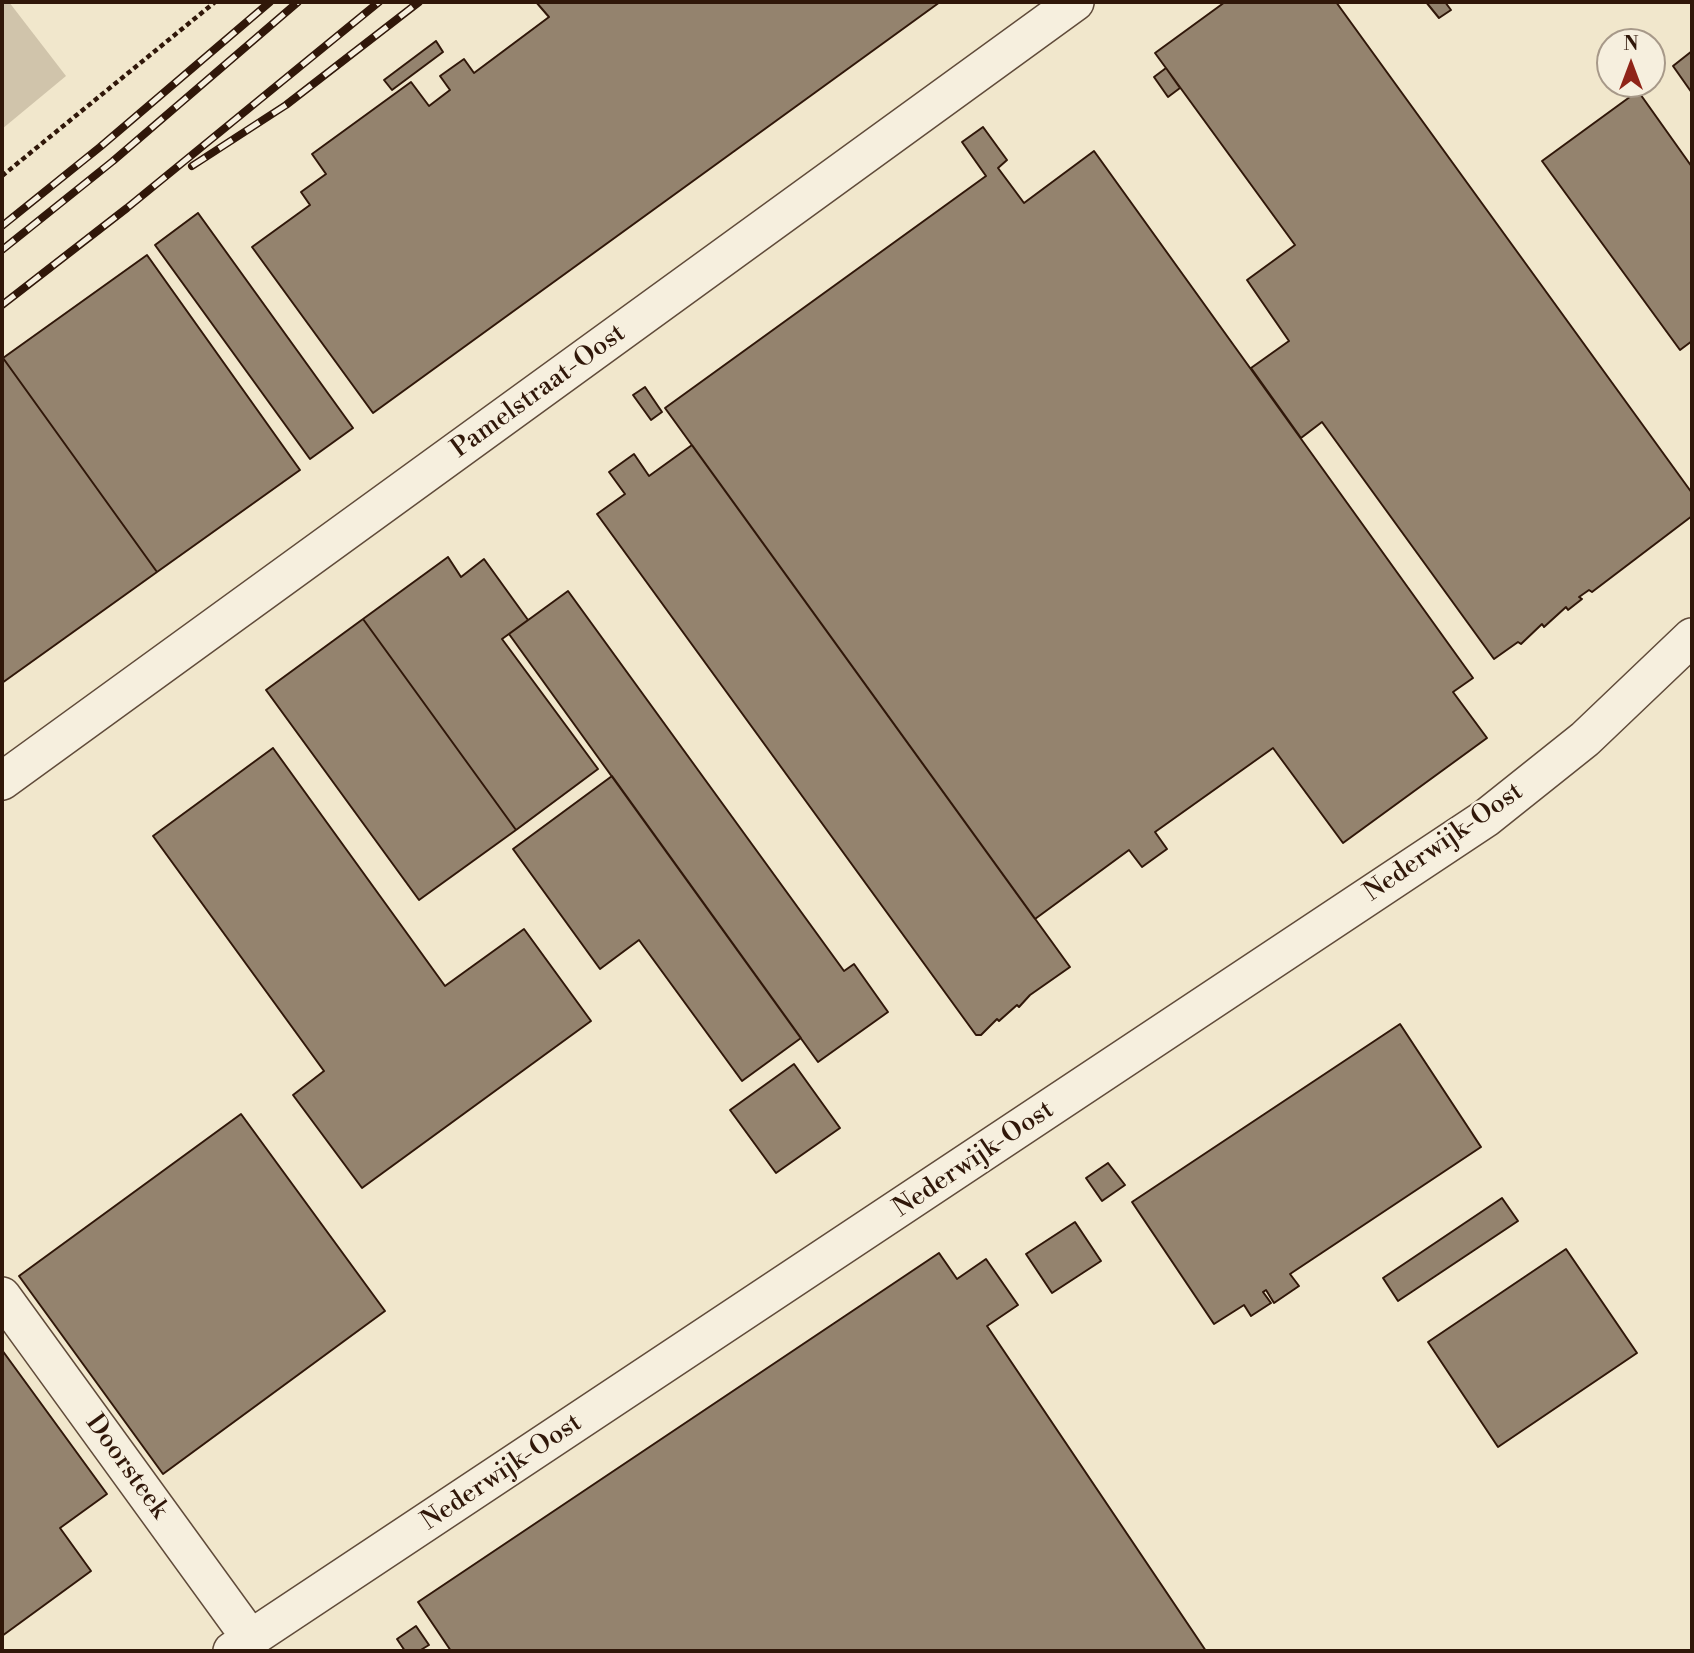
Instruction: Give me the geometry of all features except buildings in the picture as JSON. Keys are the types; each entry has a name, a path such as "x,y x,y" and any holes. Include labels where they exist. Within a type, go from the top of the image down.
{"street":[{"name":"Pamelstraat-Oost","path":"2,781 1075,2"},
{"name":"Nederwijk-Oost","path":"242,1645 1486,818 1585,739 1692,637"},
{"name":"Doorsteek","path":"2,1296 242,1645"}],"path":[{"path":"2,176 215,2"}],"shaded area":[{"path":"2,2 9,2 66,76 2,129"}],"railway":[{"path":"2,226 100,147 270,2"},
{"path":"2,250 113,161 298,2"},
{"path":"2,305 127,208 379,2"},
{"path":"192,166 286,105 419,2"}]}
